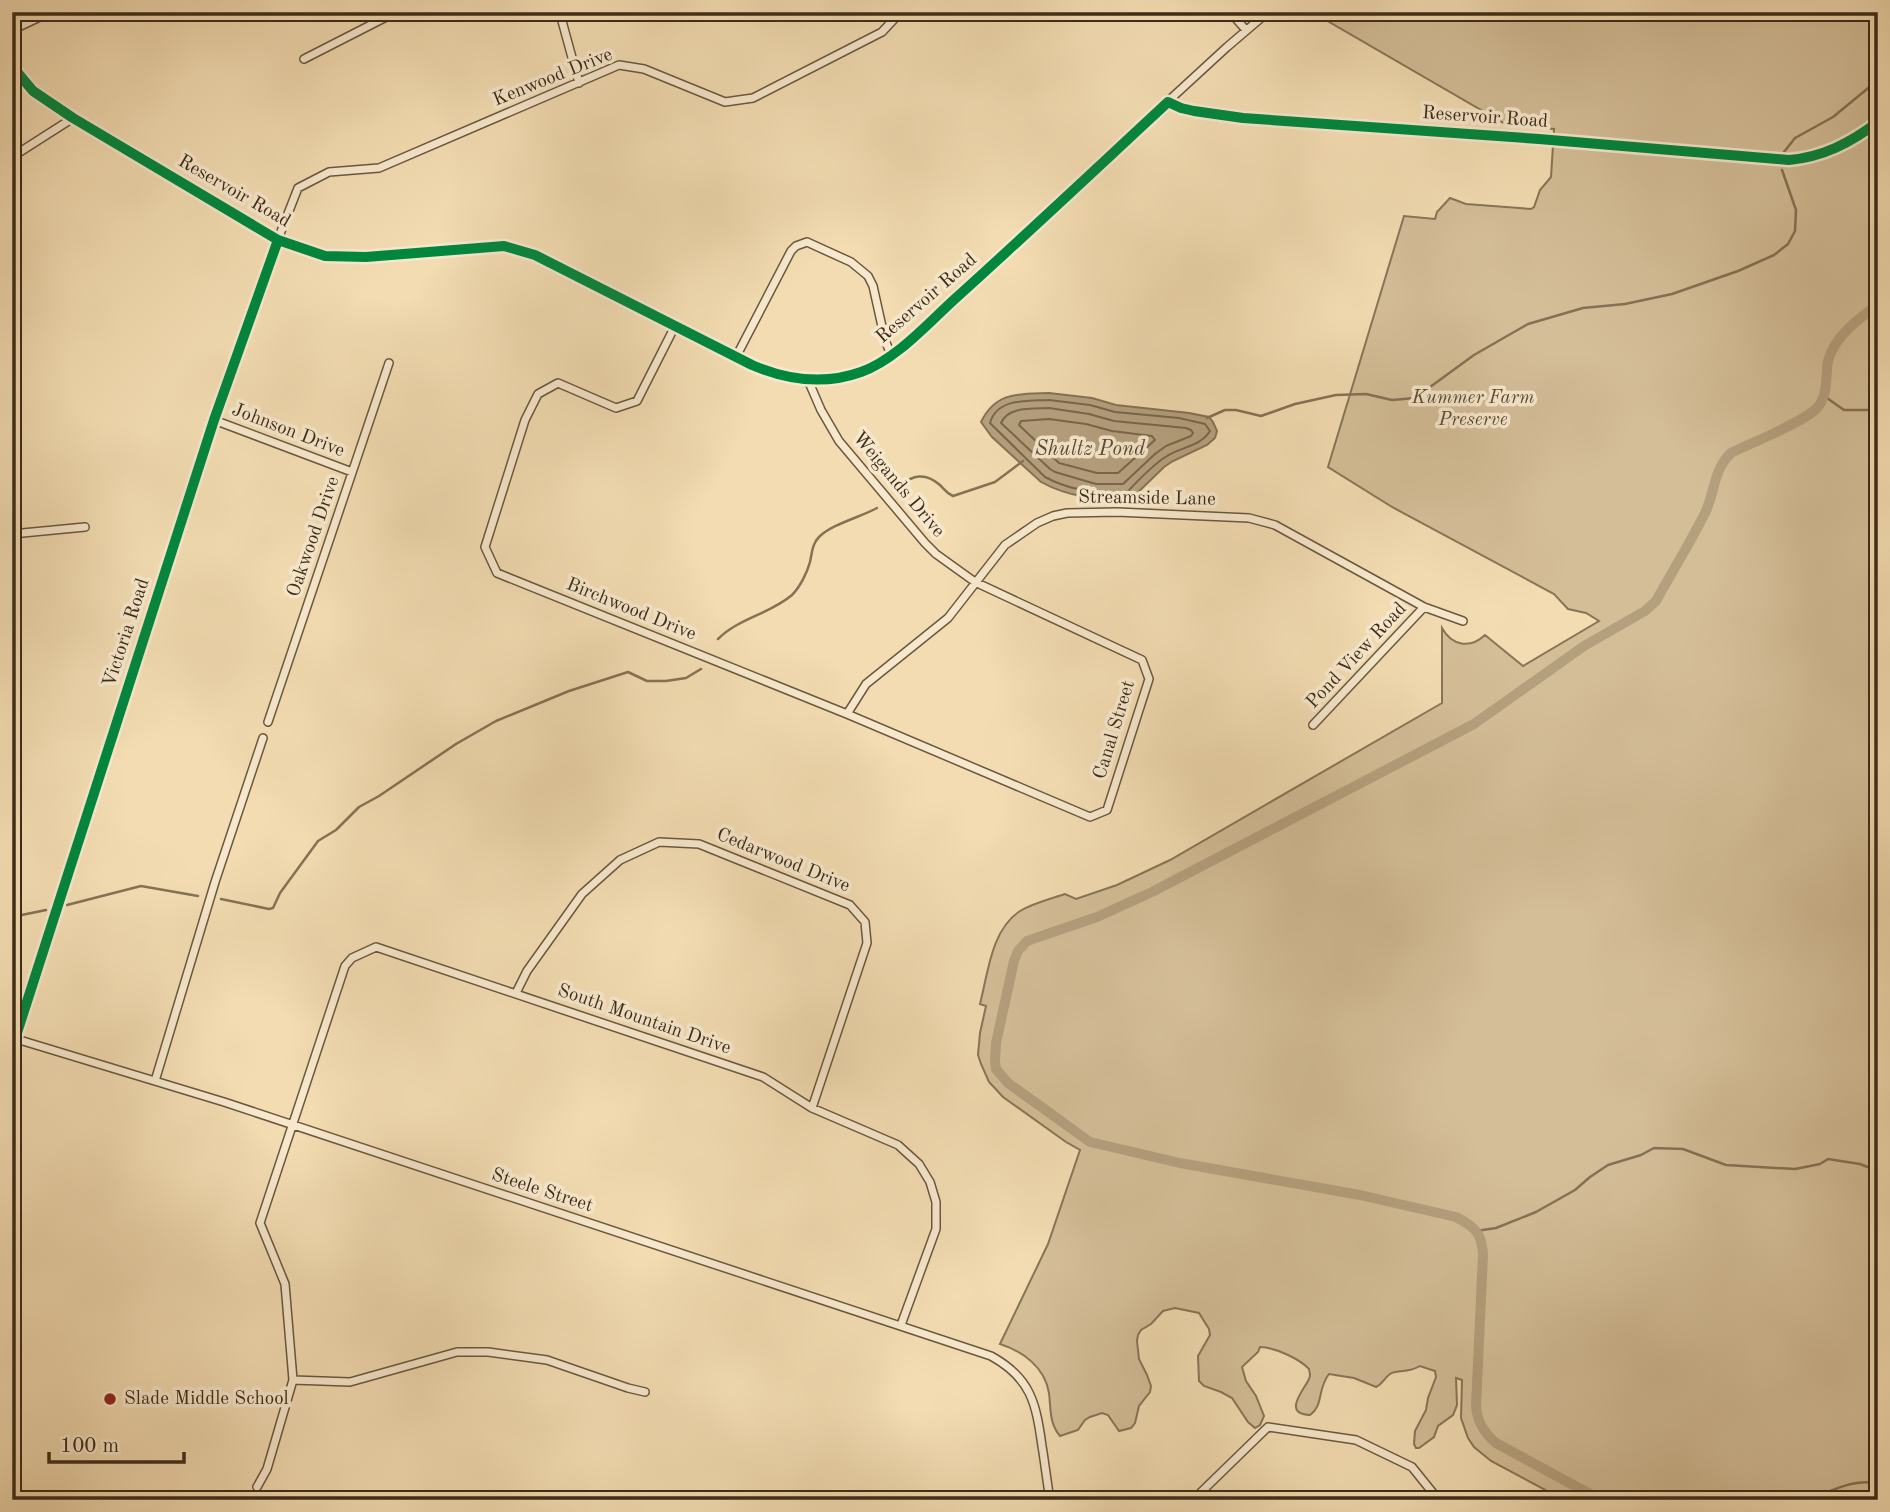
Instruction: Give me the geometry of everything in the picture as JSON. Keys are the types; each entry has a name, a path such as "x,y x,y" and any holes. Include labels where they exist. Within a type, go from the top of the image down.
{"street":[{"path":"12,29 48,12"},
{"path":"304,59 396,12"},
{"path":"564,12 562,21 579,83"},
{"name":"Kenwood Drive","path":"278,240 298,188 328,172 379,168 619,65 644,69 725,102 753,99 882,32 896,18 898,12"},
{"path":"1230,12 1246,30"},
{"path":"1168,102 1268,12"},
{"name":"Reservoir Road","path":"12,66 33,91 73,118 278,240 326,256 366,257 505,246 534,255 771,373 808,380 836,378 861,372 891,355 1168,102 1194,111 1243,118 1681,150 1781,160 1804,159 1834,150 1878,122"},
{"path":"12,157 73,118"},
{"name":"Victoria Road","path":"14,1038 214,420 278,240"},
{"path":"736,357 791,251 807,242 851,262 868,276 891,355"},
{"name":"Birchwood Drive","path":"676,326 636,401 616,408 558,383 538,394 525,420 485,547 498,573 847,714 1090,817 1107,810"},
{"name":"Oakwood Drive","path":"268,722 389,363"},
{"name":"Weigands Drive","path":"808,380 833,432 849,454 936,554 975,582 1142,660"},
{"name":"Johnson Drive","path":"214,420 352,472"},
{"name":"Streamside Lane","path":"847,714 866,684 948,618 1005,545 1037,523 1053,516 1081,512 1117,512 1249,518 1275,525 1424,607 1463,621"},
{"path":"13,536 85,527"},
{"name":"Pond View Road","path":"1313,726 1424,607"},
{"name":"Canal Street","path":"1107,810 1149,679 1142,660"},
{"path":"155,1082 215,882 263,738"},
{"name":"Cedarwood Drive","path":"516,993 527,971 582,894 620,860 659,842 699,844 850,905 865,922 867,943 812,1108"},
{"name":"South Mountain Drive","path":"293,1380 285,1284 260,1223 345,966 352,958 376,947 763,1077 812,1108 898,1145 919,1164 930,1182 936,1202 936,1229 901,1325"},
{"name":"Steele Street","path":"14,1038 293,1125 977,1350 999,1361 1018,1376 1030,1394 1037,1410 1050,1500"},
{"path":"257,1487 267,1469 293,1380 350,1382 457,1352 488,1352 548,1360 645,1392"},
{"path":"1193,1500 1268,1427 1356,1440 1412,1467 1437,1497 1436,1500"}],"green space":[{"name":"Kummer Farm Preserve","path":"1312,12 1878,12 1878,1500 1564,1500 1491,1461 1474,1447 1461,1418 1462,1380 1456,1378 1457,1405 1453,1415 1438,1426 1434,1437 1416,1448 1415,1431 1426,1410 1436,1377 1435,1371 1420,1366 1392,1373 1376,1387 1354,1378 1329,1374 1314,1411 1310,1415 1302,1414 1296,1407 1310,1377 1309,1369 1279,1351 1260,1347 1242,1367 1264,1416 1260,1425 1255,1428 1232,1398 1204,1386 1199,1381 1198,1356 1210,1335 1209,1329 1199,1313 1175,1308 1163,1311 1138,1335 1139,1359 1151,1386 1150,1392 1139,1406 1131,1428 1119,1431 1108,1415 1102,1413 1085,1420 1078,1430 1060,1436 1052,1421 1049,1393 1043,1375 1031,1361 1000,1344 1048,1244 1080,1150 1003,1097 989,1082 978,1055 986,1006 980,1004 992,953 1010,919 1036,903 1065,894 1076,899 1117,885 1170,860 1442,703 1442,628 1451,639 1462,644 1473,642 1485,635 1523,666 1599,621 1586,613 1568,609 1554,594 1392,507 1328,467 1404,216 1435,219 1437,212 1450,198 1466,204 1531,209 1540,190 1551,177 1554,129 1507,125"}],"water":[{"name":"Shultz Pond","path":"1049,393 1209,417 1217,431 1215,438 1207,445 1164,467 1129,501 1095,499 1041,482 992,437 981,422 1001,399 1019,394"}],"waterway":[{"path":"1784,152 1795,138 1833,117 1878,80"},
{"path":"1207,418 1225,410 1261,416 1295,404 1336,395 1366,394 1392,400 1415,398 1474,355 1528,324 1583,308 1625,304 1672,294 1738,271 1774,255 1788,244 1795,231 1796,210 1782,170"},
{"path":"1601,1500 1496,1443 1480,1422 1476,1406 1483,1255 1481,1241 1473,1228 1456,1217 1360,1195 1180,1163 1090,1142 1008,1083 996,1069 996,1043 1014,961 1027,941 1097,917 1152,892 1474,724 1584,646 1645,611 1656,601 1699,524 1725,460 1731,453 1789,426 1817,408 1823,397 1831,352 1841,336 1878,305"},
{"path":"1824,396 1844,410 1878,410"},
{"path":"899,486 919,476 935,481 953,496 995,482 1023,461"},
{"path":"718,639 735,626 792,595 805,575 815,543 825,532 877,508"},
{"path":"221,899 273,908 280,893 318,841 336,830 359,807 496,721 569,691 628,672 647,681 666,681 686,678 701,669"},
{"path":"67,905 141,886 198,896"},
{"path":"12,917 46,910"},
{"path":"1476,1231 1496,1228 1536,1212 1575,1190 1608,1165 1654,1148 1683,1149 1726,1165 1795,1169 1820,1164 1828,1159 1860,1164 1878,1171"},
{"path":"1807,1500 1851,1484 1878,1484"}],"cycle path":[{"path":"12,66 33,91 73,118 278,240 325,256 366,257 504,246 535,255 752,365 806,379 834,378 861,372 899,350 1168,102 1194,111 1243,118 1789,160 1836,148 1878,122"},
{"path":"12,1038 15,1039 214,420 278,240"}],"place":[{"name":"Slade Middle School","path":"110,1399"}]}
